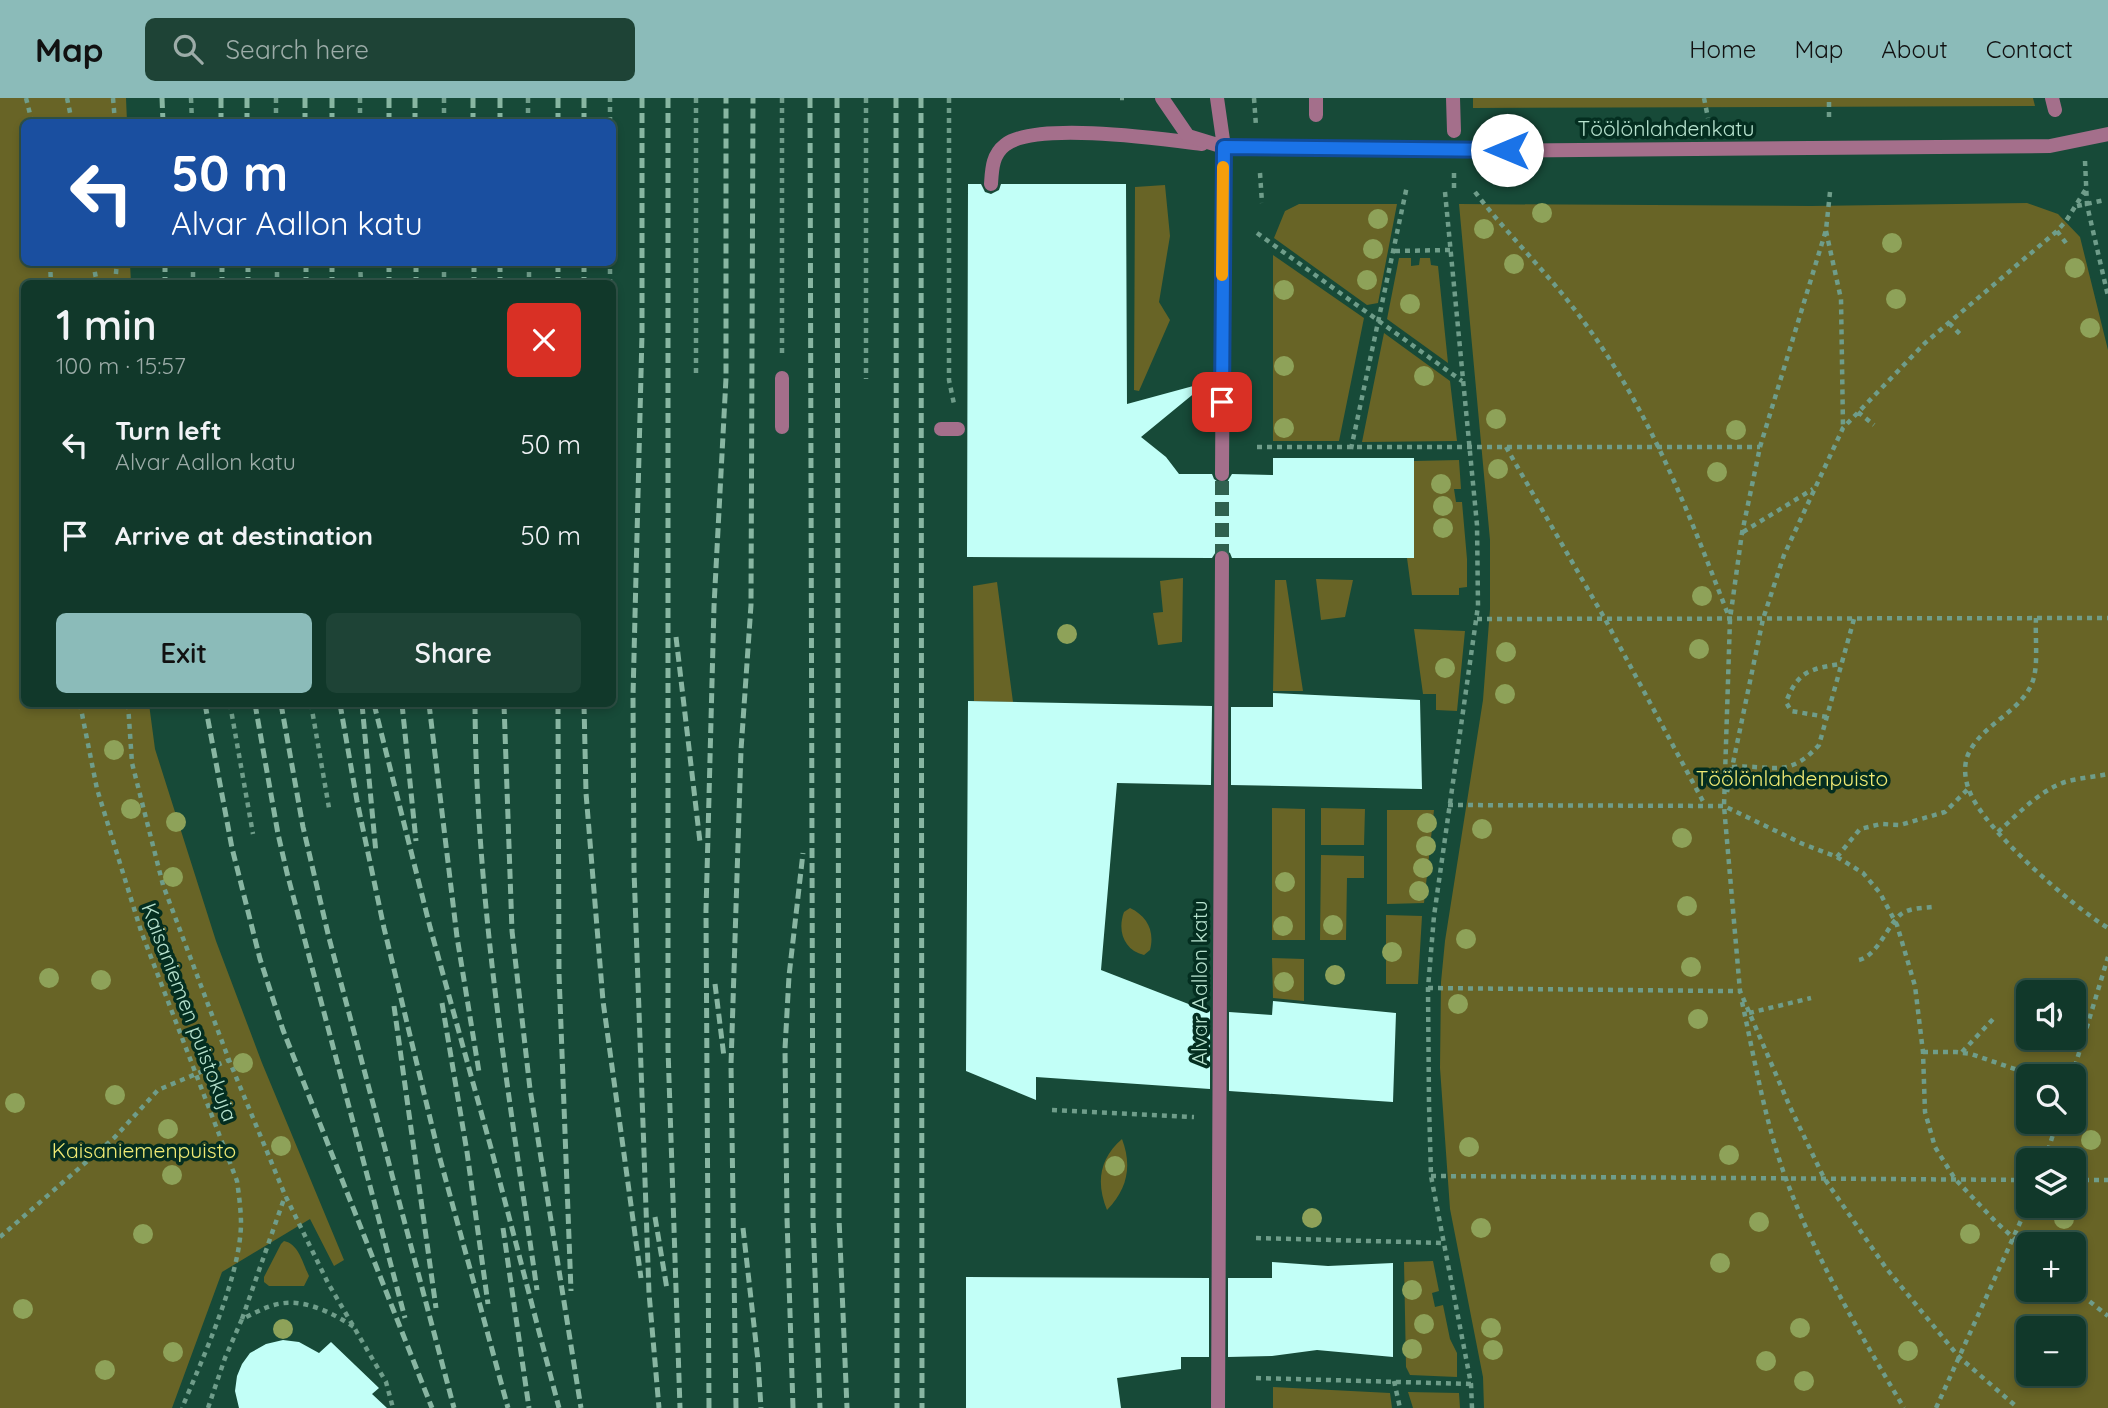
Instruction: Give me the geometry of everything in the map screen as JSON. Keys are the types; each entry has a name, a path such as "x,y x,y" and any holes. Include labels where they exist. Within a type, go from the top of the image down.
{"street":[{"name":"Töölönlahdenkatu","path":"1162,98 1162,102 1188,136 1224,147 1468,150 2050,146 2108,134"},
{"path":"1217,98 1224,147 1222,474"},
{"path":"1316,98 1316,115"},
{"path":"1453,98 1454,131"},
{"path":"991,184 996,155 1015,139 1031,135 1125,134 1224,147"},
{"path":"782,378 782,427"},
{"path":"941,429 958,429"},
{"name":"Alvar Aallon katu","path":"1218,1408 1222,558"}],"path":[{"path":"26,98 31,119"},
{"path":"67,98 71,119"},
{"path":"113,98 115,119"},
{"path":"191,98 192,119"},
{"path":"276,98 276,119"},
{"path":"360,98 360,119"},
{"path":"444,98 444,119"},
{"path":"528,98 528,119"},
{"path":"610,119 611,98"},
{"path":"696,98 696,378"},
{"path":"782,98 782,378"},
{"path":"866,98 866,379"},
{"path":"949,98 949,380"},
{"path":"1704,98 1708,118"},
{"path":"1829,98 1829,117"},
{"path":"1351,449 1407,186"},
{"path":"1724,806 1763,619 1784,555 1843,428 1925,344 2057,231 2086,189 2087,205 2108,296"},
{"path":"1445,192 1476,525 1477,619 1448,804 1428,988 1431,1176 1471,1384 1472,1408"},
{"path":"1475,192 1578,314 1624,382 1660,446 1730,619"},
{"path":"1830,192 1826,230 1760,447 1742,533 1730,619 1724,806 1740,991 1765,1107 1786,1178 1820,1257 1854,1324 1904,1408"},
{"path":"2076,206 2105,200"},
{"path":"1826,230 1841,299 1843,428"},
{"path":"2057,231 2069,247"},
{"path":"1257,233 1462,381"},
{"path":"1395,251 1450,250"},
{"path":"1949,323 1961,335"},
{"path":"1858,412 1874,425"},
{"path":"1506,446 1706,804"},
{"path":"1257,447 1760,447"},
{"path":"1742,533 1814,489"},
{"path":"2036,618 2034,678 2024,697 1971,748 1964,765 1968,788 1978,807 2012,848 2091,918 2108,928"},
{"path":"1477,619 2108,618"},
{"path":"1732,767 1780,769 1794,766 1808,757 1819,745 1854,619"},
{"path":"1827,716 1791,710 1786,702 1799,676 1813,669 1840,664"},
{"name":"Kaisaniemen puistokuja","path":"81,707 97,789 141,931 237,1181 241,1224 237,1256 182,1408"},
{"path":"128,707 132,762 163,885 229,1060 285,1195 328,1283 386,1382 393,1408"},
{"path":"231,707 253,834"},
{"path":"312,707 329,808"},
{"path":"452,707 452,712"},
{"path":"1998,832 2036,798 2052,788 2066,782 2108,774"},
{"path":"1836,857 1860,829 1881,824 1900,825 1945,812 1968,788"},
{"path":"1448,804 1724,806 1836,857 1863,873 1880,893 1895,922 1915,986 1923,1052 1925,1112 1935,1147 1955,1179 2015,1238"},
{"path":"1858,960 1864,959 1900,915 1932,907"},
{"path":"2076,1064 2108,957"},
{"path":"1428,988 1740,991"},
{"path":"1740,991 1824,1178 1886,1268 1959,1357 2018,1408"},
{"path":"1749,1013 1811,998"},
{"path":"1962,1052 1995,1017"},
{"path":"1923,1052 1962,1052 2016,1069"},
{"path":"0,1237 116,1137 158,1090 229,1060"},
{"path":"1052,1110 1195,1117"},
{"path":"1431,1176 2016,1180"},
{"path":"2086,1180 2108,1180"},
{"path":"208,1408 285,1195"},
{"path":"1936,1408 2023,1218"},
{"path":"1256,1238 1444,1244"},
{"path":"2086,1299 2108,1316"},
{"path":"242,1319 276,1304 301,1304 329,1311 355,1328"},
{"path":"1256,1378 1471,1384"},
{"path":"1394,1381 1400,1408"}],"green space":[{"name":"Kaisaniemenpuisto","path":"0,98 126,98 127,119 21,119 21,266 130,266 131,280 21,280 21,707 149,707 155,749 216,941 262,1063 344,1260 334,1266 310,1219 222,1272 172,1408 0,1408"},
{"path":"1473,98 2033,98 2035,106 1473,108"},
{"path":"1165,185 1170,236 1159,302 1170,320 1139,391 1134,390 1135,187"},
{"name":"Töölönlahdenpuisto","path":"2027,203 2058,214 2080,237 2108,350 2108,1408 1484,1408 1483,1377 1450,1209 1440,1068 1441,982 1445,941 1483,700 1490,609 1490,540 1459,204 1811,206"},
{"path":"1299,204 1397,204 1378,303 1367,305 1274,238 1285,211"},
{"path":"1273,255 1364,318 1339,441 1273,441"},
{"path":"1399,258 1411,258 1411,266 1419,265 1420,258 1430,258 1431,265 1438,266 1448,363 1387,319"},
{"path":"1384,333 1450,381 1457,441 1362,442"},
{"path":"1459,460 1461,489 1454,489 1456,502 1462,502 1467,587 1459,588 1459,595 1412,595 1407,558 1414,558 1414,461"},
{"path":"1183,578 1182,642 1158,645 1153,613 1163,612 1160,581"},
{"path":"1316,579 1353,580 1345,617 1321,620"},
{"path":"1275,580 1286,580 1303,691 1273,691"},
{"path":"997,582 1013,702 974,701 973,586"},
{"path":"1414,629 1465,631 1457,711 1436,710 1436,694 1423,694"},
{"path":"1272,808 1305,809 1305,940 1272,940"},
{"path":"1321,808 1365,809 1364,845 1321,845"},
{"path":"1387,810 1434,810 1424,903 1387,904"},
{"path":"1321,855 1364,856 1364,878 1347,878 1346,940 1320,940"},
{"path":"1130,908 1141,915 1150,930 1150,950 1144,955 1131,949 1122,933 1124,912"},
{"path":"1386,915 1422,916 1418,984 1386,984"},
{"path":"1272,958 1304,959 1304,1001 1273,998"},
{"path":"1122,1139 1127,1158 1126,1176 1120,1194 1107,1210 1101,1190 1102,1172 1108,1155"},
{"path":"284,1241 297,1250 302,1260 309,1276 304,1286 269,1286 264,1282 264,1277"},
{"path":"1433,1261 1439,1291 1432,1293 1435,1307 1443,1305 1450,1339 1457,1353 1457,1377 1410,1375 1406,1367 1404,1262"},
{"path":"1273,1387 1390,1393 1392,1408 1273,1408"},
{"path":"1408,1392 1459,1393 1460,1408 1413,1408"}],"building":[{"path":"968,184 981,184 985,192 991,194 999,190 1001,184 1126,184 1127,404 1208,382 1141,437 1166,457 1179,474 1212,474 1221,484 1227,482 1232,474 1273,475 1273,458 1414,458 1414,558 1232,558 1223,548 1217,550 1212,558 967,557"},
{"path":"1273,693 1420,700 1422,789 1231,785 1231,707 1273,707"},
{"path":"968,701 1212,706 1211,785 1117,783 1101,970 1210,1010 1210,1089 1036,1077 1036,1100 966,1071"},
{"path":"1273,1001 1396,1013 1393,1102 1229,1091 1229,1012 1272,1015"},
{"path":"1272,1262 1328,1266 1393,1263 1393,1357 1317,1350 1272,1356 1228,1357 1228,1278 1272,1278"},
{"path":"966,1277 1209,1278 1209,1357 1181,1357 1181,1369 1117,1378 1121,1408 966,1408"},
{"path":"283,1340 299,1342 319,1353 331,1342 379,1388 372,1394 387,1408 239,1408 235,1391 242,1364 250,1353 266,1344"}],"tunnel":[{"path":"1222,474 1222,558"}],"railway":[{"path":"162,98 163,119"},
{"path":"221,98 221,119"},
{"path":"247,98 247,119"},
{"path":"305,98 305,119"},
{"path":"332,98 332,119"},
{"path":"389,98 389,119"},
{"path":"415,98 415,119"},
{"path":"473,98 473,119"},
{"path":"500,98 500,119"},
{"path":"558,98 558,119"},
{"path":"584,98 584,119"},
{"path":"642,98 642,334 633,696 634,870 649,1293 659,1408"},
{"path":"668,98 668,1049 680,1408"},
{"path":"709,1408 706,911 714,606 726,378 726,98"},
{"path":"736,1408 731,1065 741,750 751,605 753,98"},
{"path":"810,98 813,1219 820,1408"},
{"path":"837,98 839,1218 847,1408"},
{"path":"896,98 897,1408"},
{"path":"921,98 922,1408"},
{"path":"165,266 165,280"},
{"path":"222,266 222,280"},
{"path":"248,266 248,280"},
{"path":"306,266 306,280"},
{"path":"332,266 332,280"},
{"path":"389,266 389,280"},
{"path":"416,266 416,280"},
{"path":"474,266 474,280"},
{"path":"500,266 500,280"},
{"path":"558,266 558,280"},
{"path":"584,266 584,280"},
{"path":"676,637 700,842"},
{"path":"206,707 232,848 260,959 283,1030 432,1408"},
{"path":"256,707 287,873 405,1318"},
{"path":"282,707 303,827 329,938 454,1408"},
{"path":"341,707 384,928 439,1155 508,1408"},
{"path":"362,707 376,853"},
{"path":"375,707 430,927 559,1408"},
{"path":"402,707 416,841"},
{"path":"429,707 457,937 479,1072"},
{"path":"475,707 481,851 488,925 505,1071 537,1290"},
{"path":"504,707 512,931 530,1089 581,1408"},
{"path":"558,707 559,974 571,1291"},
{"path":"584,707 586,793 603,1001 641,1278"},
{"path":"793,1408 785,1049 789,976 803,853"},
{"path":"715,984 724,1057"},
{"path":"442,1003 467,1152 488,1304"},
{"path":"394,1006 436,1308"},
{"path":"655,1217 667,1289"},
{"path":"503,1228 529,1408"},
{"path":"743,1228 761,1408"}],"slow traffic":[{"path":"1222,275 1223,167"}],"route":[{"path":"1222,402 1224,147 1507,150"}]}
